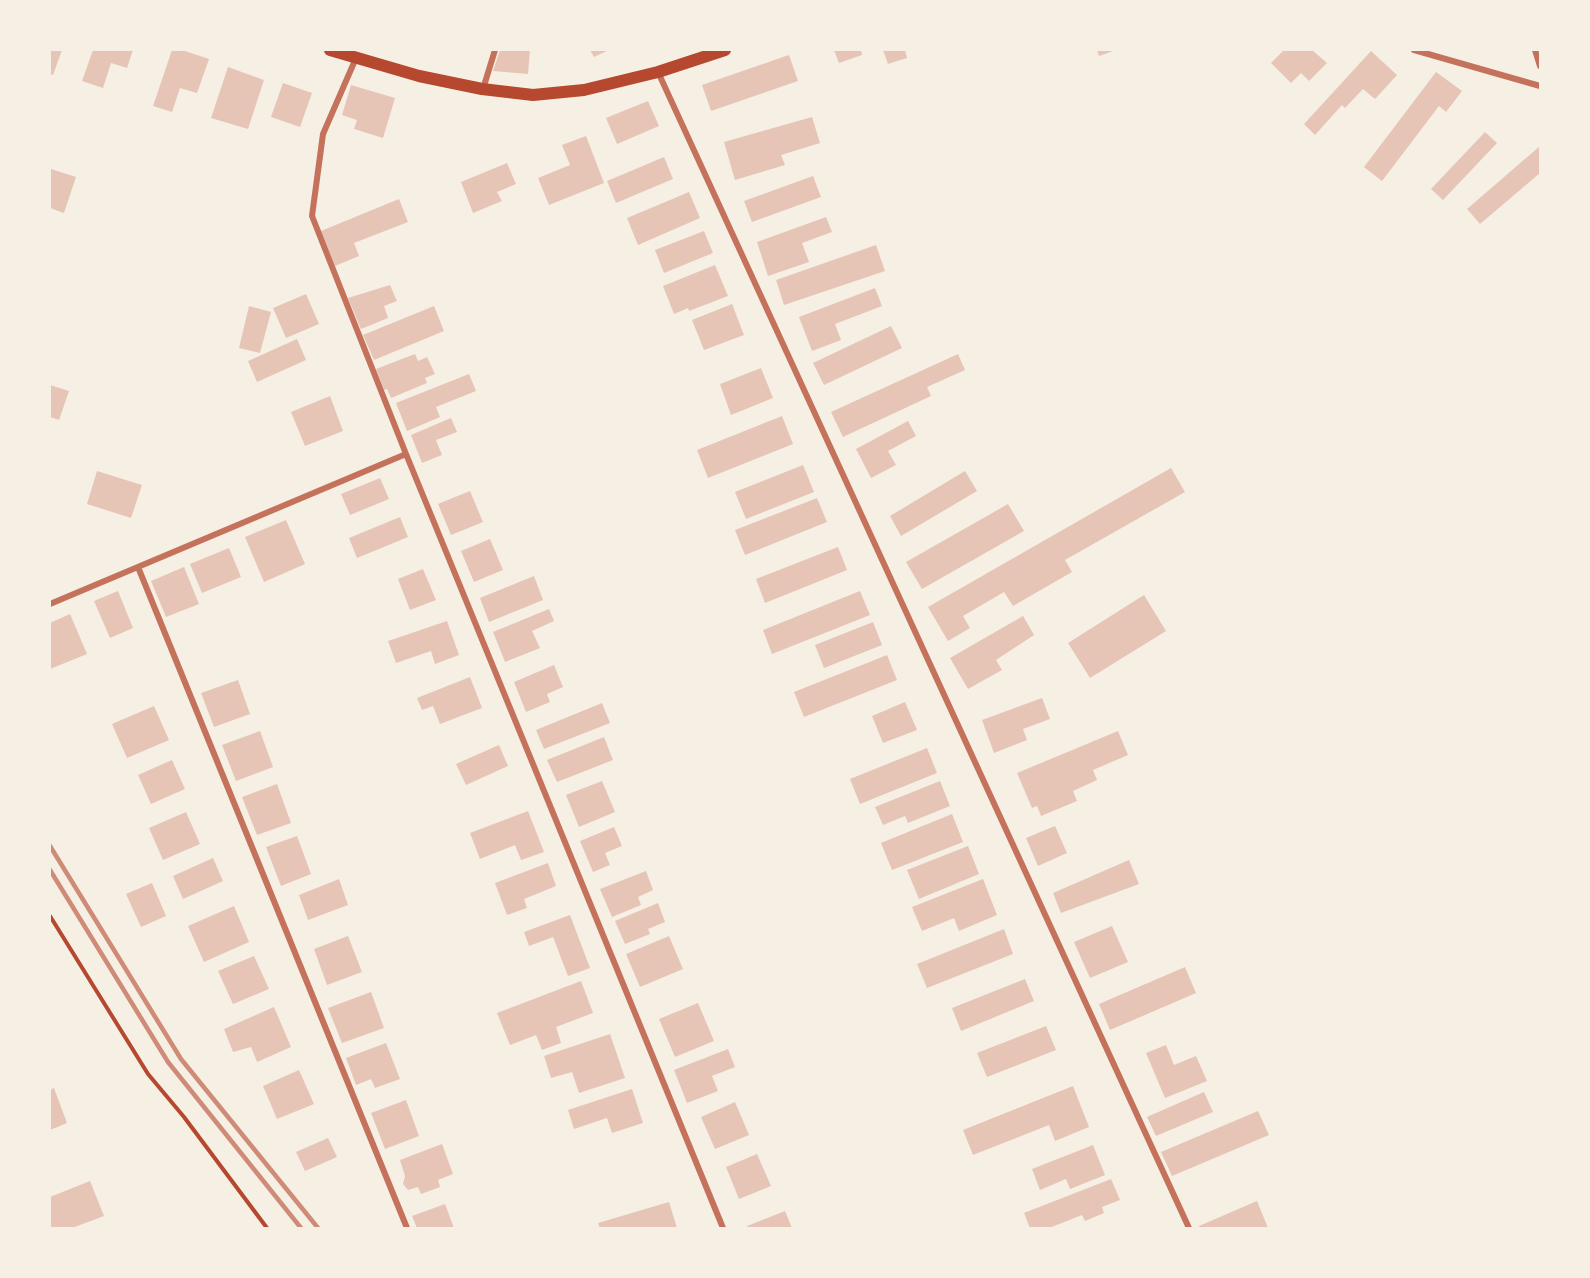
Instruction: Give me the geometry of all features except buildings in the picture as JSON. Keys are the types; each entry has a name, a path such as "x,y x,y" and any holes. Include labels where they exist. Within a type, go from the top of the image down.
{"main road":[{"path":"330,50 419,76 482,89 533,95 559,94 658,72 725,50"}],"street":[{"path":"482,89 495,50"},
{"path":"1414,50 1540,86"},
{"path":"1535,50 1540,66"},
{"path":"357,58 323,134 312,216 406,454 723,1228"},
{"path":"658,72 1189,1228"},
{"path":"50,604 406,454"},
{"path":"138,567 407,1228"}],"path":[{"path":"50,916 148,1074 184,1117 267,1228"}],"railway":[{"path":"50,846 181,1059 318,1228"},
{"path":"50,870 168,1062 301,1228"}]}
